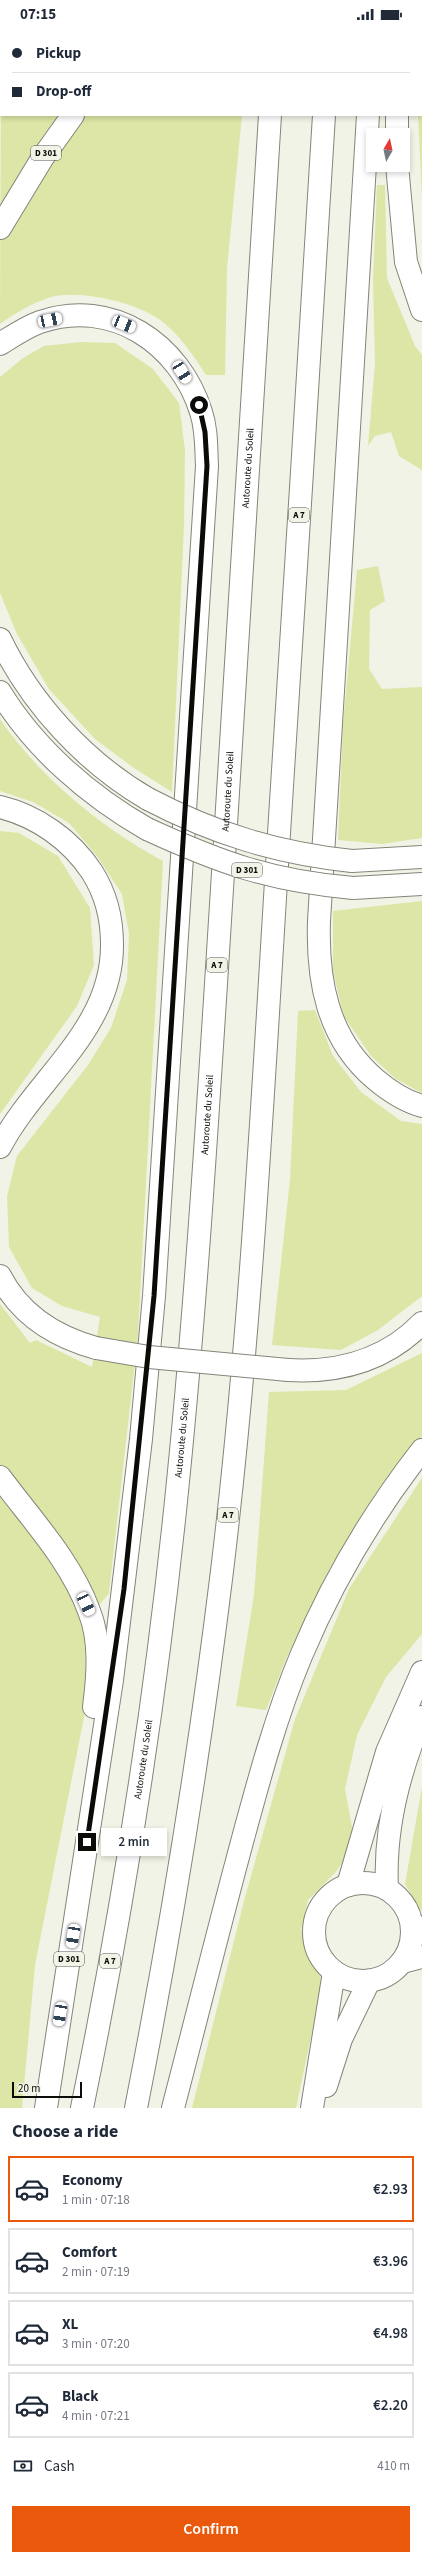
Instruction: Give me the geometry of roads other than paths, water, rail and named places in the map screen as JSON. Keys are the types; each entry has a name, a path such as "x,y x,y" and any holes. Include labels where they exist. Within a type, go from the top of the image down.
{"main road":[{"name":"D 301","path":"0,228 43,157 72,116"},
{"name":"Autoroute du Soleil","path":"82,2108 121,1903 135,1813 161,1630 185,1410 204,1183 270,116"},
{"name":"A 7","path":"136,2108 168,1940 197,1753 222,1571 236,1441 260,1139 324,116"},
{"path":"368,116 319,921 319,962 328,1008 346,1046 366,1071 387,1089 422,1106"},
{"path":"397,116 397,128"},
{"path":"398,172 406,262 422,310"},
{"path":"0,344 41,322 77,316 106,318 131,327 155,341 173,360 190,385 202,413 205,432 207,466 154,1304 124,1589 92,1810"},
{"path":"0,639 19,673 62,729 121,782 148,799 190,820 260,846 312,856 352,861 422,857"},
{"name":"D 301","path":"0,692 19,720 70,774 114,810 147,829 235,866 290,881 353,888 422,884"},
{"path":"0,807 47,827 81,857 98,882 103,894 111,921 112,936 108,977 96,1013 72,1050 22,1111 0,1147"},
{"path":"0,1276 17,1302 36,1319 61,1335 96,1348 149,1357 288,1370 320,1370 346,1367 368,1360 390,1349 422,1323"},
{"path":"173,2108 261,1773 287,1692 324,1605 349,1558 380,1508 422,1450"},
{"path":"0,1477 69,1569 90,1612 98,1665 85,1780 92,1810"},
{"path":"348,1885 387,1752 422,1672"},
{"path":"387,1889 385,1856 392,1812 400,1780 422,1717"},
{"name":"D 301","path":"46,2108 92,1810"},
{"path":"368,1883 387,1889 404,1904 417,1926 411,1946 412,1960 387,1975 369,1981 351,1980 334,1972 320,1956 314,1934 318,1913 330,1895 348,1885 368,1883"},
{"path":"312,2108 334,1972"},
{"path":"319,2108 341,2039 369,1981"}]}
